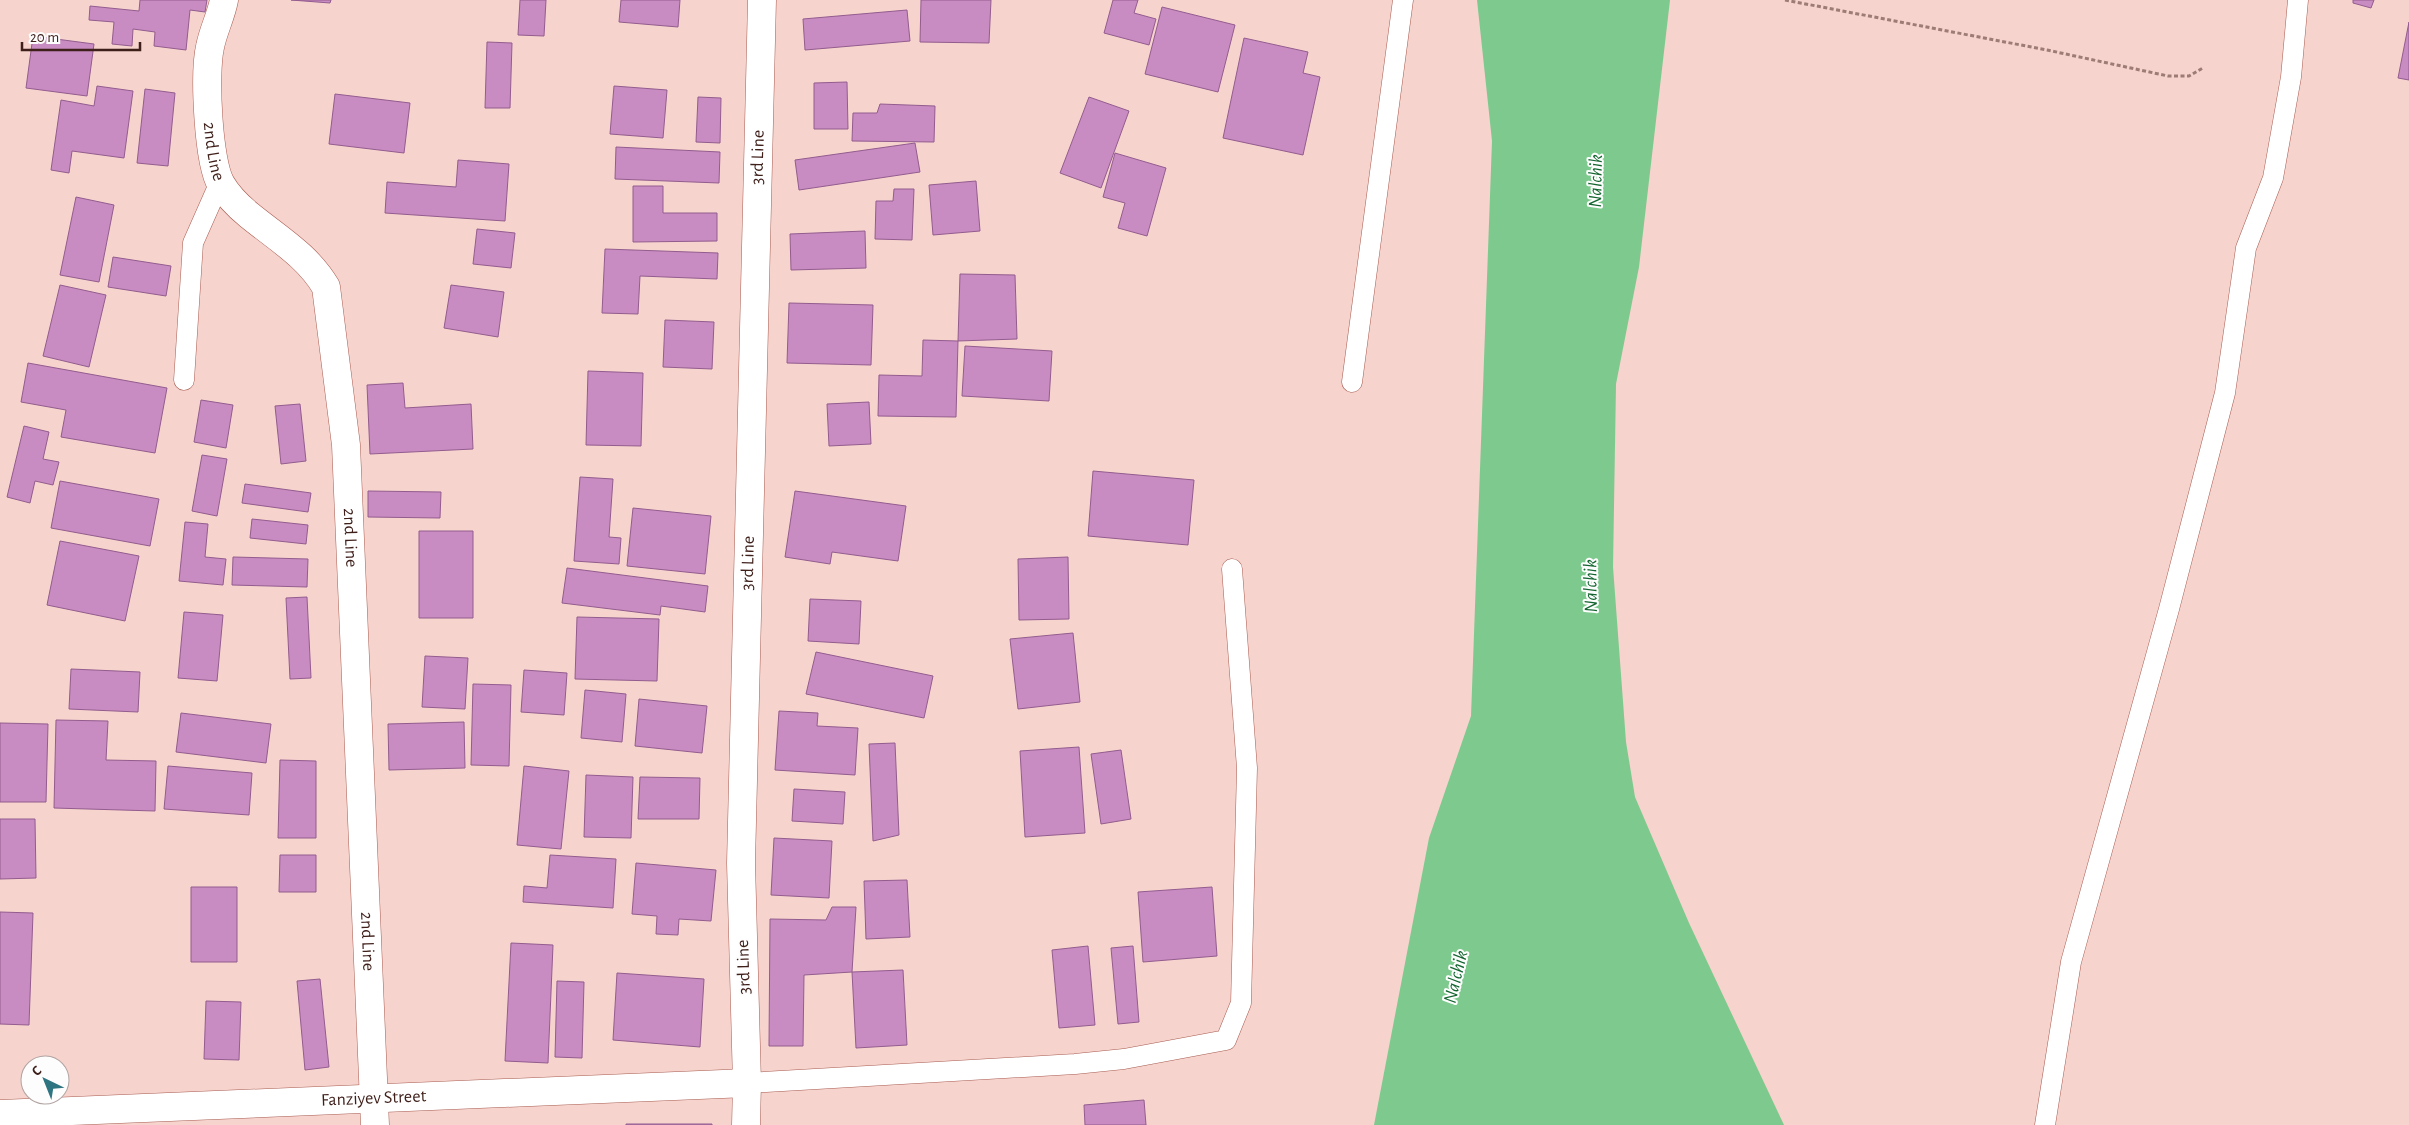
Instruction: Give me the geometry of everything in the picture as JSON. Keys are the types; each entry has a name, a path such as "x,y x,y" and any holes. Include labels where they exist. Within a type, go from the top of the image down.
{"street":[{"name":"2nd Line","path":"224,0 209,48 207,88 213,156 220,182 233,201 243,210 304,256 316,270 326,287 346,445 375,1112"},
{"name":"3rd Line","path":"746,1125 747,1083 741,863 762,0"},
{"name":"Fanziyev Street","path":"0,1114 375,1112 747,1083"}],"lane":[{"path":"1352,382 1403,0"},
{"path":"2045,1125 2071,962 2169,609 2225,393 2246,248 2272,178 2292,77 2298,0"},
{"path":"184,380 193,243 220,182"},
{"path":"747,1083 1094,1062 1124,1059 1226,1040 1241,1003 1247,768 1232,569"}],"path":[{"path":"1785,0 2047,50 2168,76 2189,76 2203,68"}],"water":[{"name":"Nalchik","path":"1477,0 1670,0 1639,267 1616,384 1613,567 1626,742 1635,797 1689,923 1784,1125 1374,1125 1429,838 1471,716 1492,141"}],"building":[{"path":"140,0 207,0 205,12 190,10 186,50 154,46 155,32 133,29 132,46 112,44 114,22 89,20 90,6 139,11"},
{"path":"291,0 331,0 330,3"},
{"path":"520,0 546,0 544,36 518,35"},
{"path":"621,0 680,0 678,27 619,22"},
{"path":"921,0 991,0 989,43 920,42"},
{"path":"1113,0 1138,0 1134,13 1156,19 1149,45 1104,33"},
{"path":"2353,0 2374,0 2371,8 2353,3"},
{"path":"1162,7 1235,25 1218,92 1145,74"},
{"path":"907,10 910,41 805,50 803,19"},
{"path":"2409,22 2409,80 2398,78"},
{"path":"33,36 94,44 87,96 26,88"},
{"path":"1244,38 1308,52 1303,73 1320,77 1303,155 1223,138"},
{"path":"487,42 512,43 510,108 485,108"},
{"path":"847,82 848,129 814,129 814,83"},
{"path":"97,86 133,91 124,158 72,151 69,173 51,170 61,100 94,106"},
{"path":"614,86 667,90 663,138 610,134"},
{"path":"145,89 175,93 168,166 137,163"},
{"path":"335,94 410,103 404,153 329,144"},
{"path":"698,97 721,98 720,143 696,142"},
{"path":"1089,97 1129,111 1101,188 1060,173"},
{"path":"880,104 935,106 934,142 852,141 853,113 877,113"},
{"path":"915,143 920,172 799,190 795,160"},
{"path":"616,147 720,152 719,183 615,179"},
{"path":"1115,153 1166,168 1147,236 1118,228 1125,203 1103,197"},
{"path":"458,160 509,164 505,221 385,213 387,182 456,187"},
{"path":"976,181 980,231 933,235 929,185"},
{"path":"633,186 663,186 663,213 717,213 717,241 633,242"},
{"path":"894,189 914,189 912,240 875,239 876,201 893,201"},
{"path":"76,197 114,205 99,282 60,275"},
{"path":"477,229 515,233 511,268 473,264"},
{"path":"865,231 866,268 791,270 790,234"},
{"path":"605,249 718,253 717,279 640,276 638,314 602,313"},
{"path":"113,257 171,266 166,296 108,287"},
{"path":"960,274 1015,275 1017,339 958,341"},
{"path":"60,285 106,295 89,367 43,356"},
{"path":"451,285 504,292 498,337 444,328"},
{"path":"789,303 873,305 871,365 787,363"},
{"path":"665,320 714,322 712,369 663,367"},
{"path":"923,340 958,341 956,417 878,416 879,375 922,376"},
{"path":"965,346 1052,351 1049,401 962,396"},
{"path":"28,363 167,388 155,453 61,437 66,410 21,402"},
{"path":"588,371 643,373 641,446 586,445"},
{"path":"403,383 405,408 471,404 473,449 370,454 367,385"},
{"path":"201,400 233,405 226,448 194,442"},
{"path":"869,402 871,444 829,446 827,404"},
{"path":"300,404 306,461 281,464 275,406"},
{"path":"24,426 49,432 43,459 59,462 53,485 35,481 30,503 7,497"},
{"path":"202,455 227,459 217,516 192,511"},
{"path":"1093,471 1194,480 1188,545 1088,536"},
{"path":"580,477 613,479 609,537 621,538 619,564 574,561"},
{"path":"60,481 159,499 150,546 51,528"},
{"path":"245,484 311,493 308,512 242,503"},
{"path":"368,491 441,492 440,518 368,517"},
{"path":"795,491 906,506 898,561 832,552 830,564 785,557"},
{"path":"633,508 711,516 705,574 627,566"},
{"path":"252,519 308,525 306,544 250,538"},
{"path":"185,522 208,524 205,557 226,559 223,585 179,581"},
{"path":"419,531 473,531 473,618 419,618"},
{"path":"60,541 139,556 125,621 47,605"},
{"path":"233,557 308,559 307,587 232,585"},
{"path":"1068,557 1069,619 1019,620 1018,559"},
{"path":"567,568 708,586 705,612 661,606 660,615 562,603"},
{"path":"307,597 311,678 290,679 286,598"},
{"path":"810,599 861,601 859,644 808,641"},
{"path":"184,612 223,615 217,681 178,678"},
{"path":"577,617 659,619 657,681 575,679"},
{"path":"1073,633 1080,702 1018,709 1010,639"},
{"path":"816,652 933,676 924,718 806,694"},
{"path":"425,656 468,658 465,709 422,707"},
{"path":"71,669 140,672 138,712 69,709"},
{"path":"524,670 567,673 564,715 521,712"},
{"path":"473,684 511,685 509,766 471,765"},
{"path":"585,690 626,694 622,742 581,738"},
{"path":"639,699 707,706 702,753 635,746"},
{"path":"779,711 818,713 817,726 858,728 855,775 775,770"},
{"path":"181,713 271,724 266,763 176,752"},
{"path":"56,720 108,721 106,760 156,761 155,811 54,808"},
{"path":"464,722 465,768 389,770 388,724"},
{"path":"0,723 48,724 46,802 0,802"},
{"path":"895,743 899,835 873,841 869,744"},
{"path":"1079,747 1085,833 1025,837 1020,751"},
{"path":"1121,750 1131,819 1101,824 1091,754"},
{"path":"280,760 316,761 316,838 278,838"},
{"path":"168,766 252,773 249,815 164,809"},
{"path":"524,766 569,771 561,849 517,845"},
{"path":"586,775 633,777 631,838 584,837"},
{"path":"640,777 700,778 699,819 638,819"},
{"path":"794,789 845,792 843,824 792,821"},
{"path":"0,819 35,819 36,878 0,879"},
{"path":"774,838 832,841 829,898 771,895"},
{"path":"280,855 316,855 316,892 279,892"},
{"path":"550,855 616,859 613,908 523,902 524,886 547,888"},
{"path":"636,863 716,870 711,921 679,919 678,935 656,934 657,916 632,914"},
{"path":"907,880 910,937 866,939 864,881"},
{"path":"191,887 237,887 237,962 191,962"},
{"path":"1212,887 1217,956 1143,962 1138,892"},
{"path":"832,907 856,907 852,972 804,975 803,1046 769,1046 770,919 826,920"},
{"path":"0,912 33,913 29,1025 0,1024"},
{"path":"511,943 553,945 548,1063 505,1061"},
{"path":"1088,946 1095,1025 1059,1028 1052,950"},
{"path":"1133,946 1139,1022 1118,1024 1111,948"},
{"path":"903,970 907,1045 856,1048 852,972"},
{"path":"617,973 704,979 700,1047 613,1040"},
{"path":"320,979 329,1067 305,1070 297,981"},
{"path":"557,981 584,982 582,1058 555,1057"},
{"path":"206,1001 241,1002 239,1060 204,1059"},
{"path":"1144,1100 1146,1125 1085,1125 1084,1105"},
{"path":"712,1124 712,1125 626,1125"}]}
